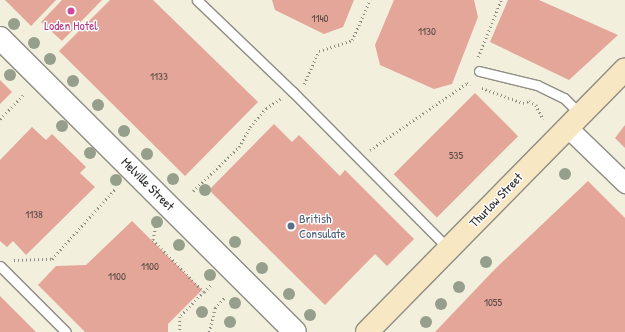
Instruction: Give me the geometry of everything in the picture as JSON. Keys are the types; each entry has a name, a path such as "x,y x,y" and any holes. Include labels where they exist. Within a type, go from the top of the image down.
{"main road":[{"name":"Thurlow Street","path":"368,332 448,248 625,69"}],"street":[{"name":"Melville Street","path":"0,38 295,332"},
{"path":"574,120 625,183"}],"lane":[{"path":"197,0 293,92 448,248"},
{"path":"479,71 537,85 564,98 574,120"},
{"path":"2,268 66,332"}],"path":[{"path":"307,78 319,51 352,40 370,0"},
{"path":"477,59 501,0"},
{"path":"369,151 467,83 524,103 529,101 536,105 543,118"},
{"path":"0,119 23,95"},
{"path":"193,191 239,147 250,127 266,108 282,98"},
{"path":"2,268 12,260 52,259 116,188"},
{"path":"156,227 153,240 204,292"},
{"path":"180,332 180,317 212,284"},
{"path":"210,332 215,308 225,297"}],"building":[{"path":"5,0 56,0 31,26"},
{"name":"Loden Hotel","path":"62,0 102,0 62,41 41,22"},
{"path":"110,0 153,0 258,102 185,176 59,51"},
{"path":"272,0 354,0 343,27 324,34 275,10"},
{"path":"394,0 474,0 478,17 452,84 434,89 380,65 375,45"},
{"path":"508,0 539,0 618,35 569,80 490,42"},
{"path":"0,80 12,92 0,104"},
{"path":"475,93 518,136 437,217 394,174"},
{"path":"274,124 292,142 299,135 340,176 345,170 414,239 387,266 375,254 325,305 209,190"},
{"path":"625,125 625,148 615,138"},
{"path":"32,127 46,140 52,134 86,167 80,173 95,187 26,255 13,241 7,247 0,241 0,160"},
{"path":"588,181 625,218 625,332 435,332 495,269"},
{"path":"132,221 202,290 168,324 168,332 85,332 38,285 56,266 86,265"},
{"path":"0,296 36,332 0,332"}],"place":[{"name":"Loden Hotel","path":"71,11"},
{"name":"British Consulate","path":"291,226"}]}
